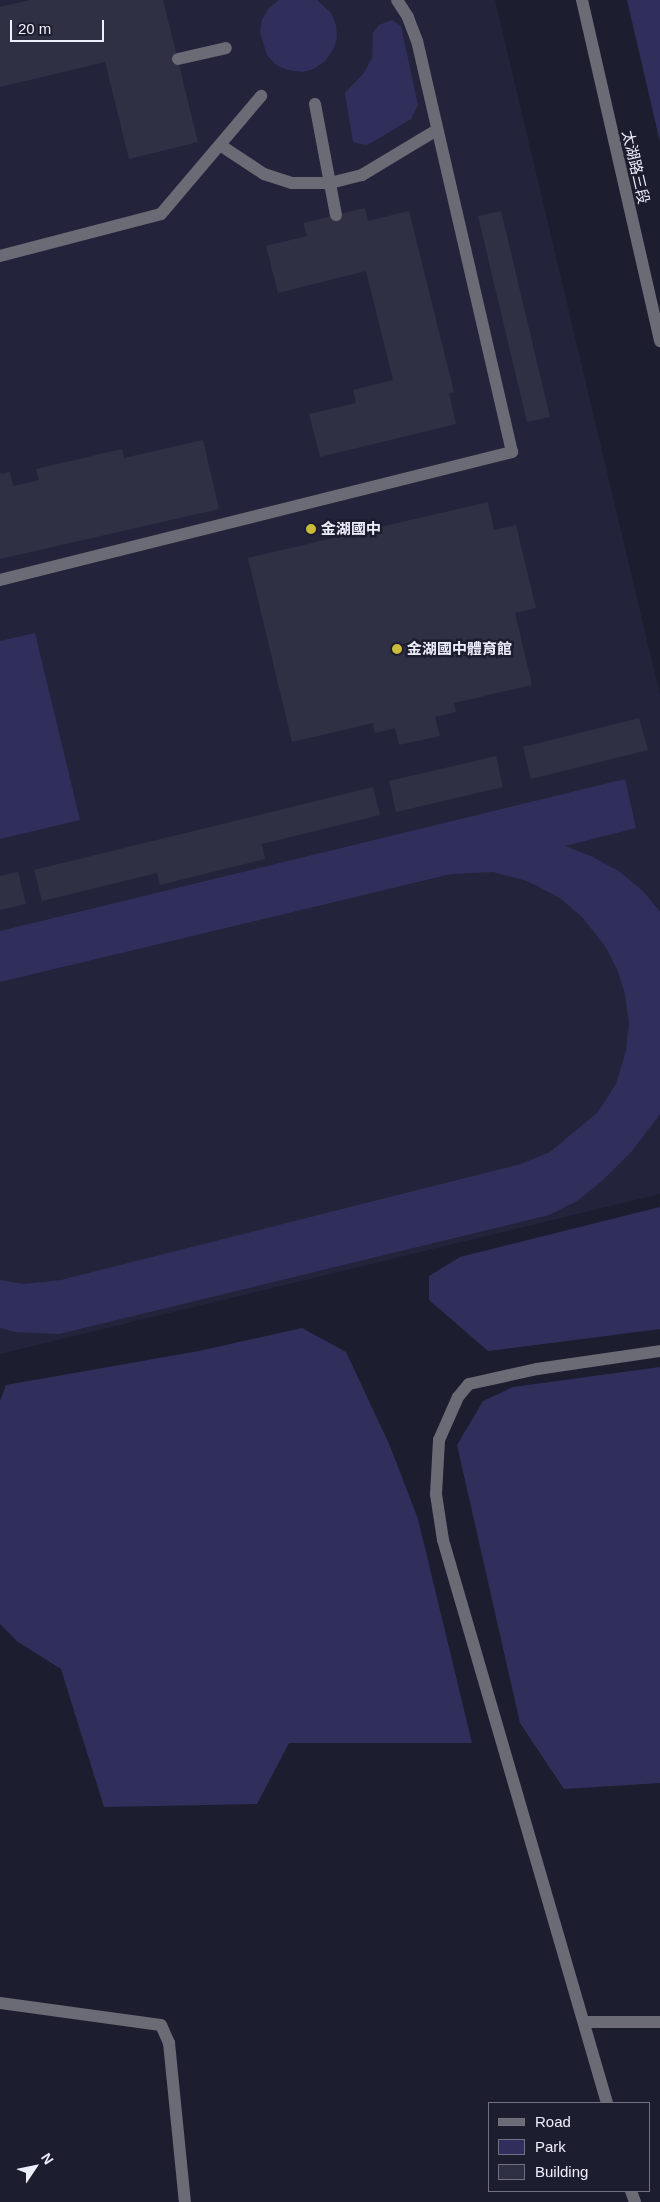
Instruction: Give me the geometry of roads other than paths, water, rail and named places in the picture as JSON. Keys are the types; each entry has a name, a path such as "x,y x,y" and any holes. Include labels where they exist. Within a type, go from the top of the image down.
{"street":[{"path":"0,580 512,452 417,41 408,17 397,0"},
{"name":"太湖路三段","path":"582,0 660,340"},
{"path":"178,59 226,48"},
{"path":"0,256 162,214 261,96"},
{"path":"315,104 336,215"},
{"path":"220,145 264,174 292,184 330,183 362,175 437,130"},
{"path":"607,2102 443,1540 436,1494 439,1440 458,1397 470,1384 537,1369 660,1351"},
{"path":"0,2003 161,2025 170,2043 185,2202"},
{"path":"584,2022 660,2022"}],"place":[{"name":"金湖國中","path":"311,529"},
{"name":"金湖國中體育館","path":"397,649"}]}
